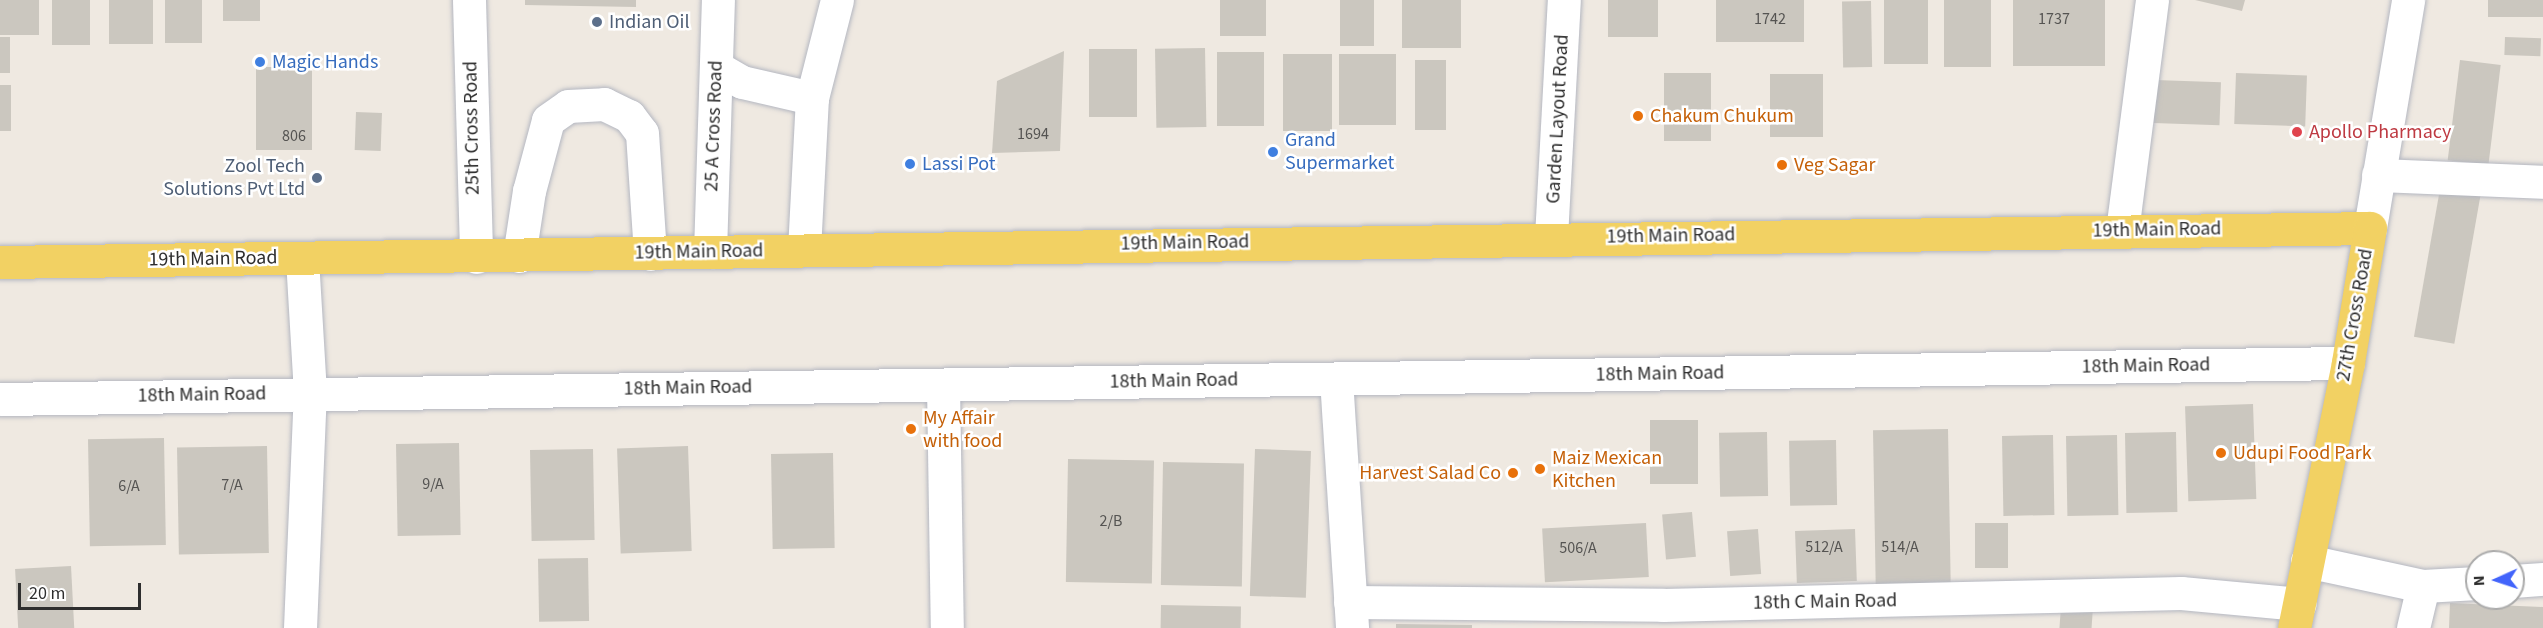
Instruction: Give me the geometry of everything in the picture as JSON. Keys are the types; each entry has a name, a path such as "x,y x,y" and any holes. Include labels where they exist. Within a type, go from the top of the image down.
{"main road":[{"name":"19th Main Road","path":"0,262 476,257 1551,237 2370,228"},
{"name":"27th Cross Road","path":"2297,616 2348,363 2370,228"}],"street":[{"name":"25th Cross Road","path":"469,0 476,257"},
{"name":"25 A Cross Road","path":"710,252 717,0"},
{"path":"804,250 812,98 837,0"},
{"name":"Garden Layout Road","path":"1551,237 1564,0"},
{"path":"2122,231 2152,0"},
{"name":"27th Cross Road","path":"2370,228 2408,0"},
{"path":"716,67 742,82 812,98"},
{"path":"519,256 529,191 548,120 568,106 604,104 629,116 642,133 650,254"},
{"path":"2378,175 2543,182"},
{"path":"300,628 310,393 302,258"},
{"name":"18th Main Road","path":"0,399 2348,363"},
{"path":"1336,379 1351,615"},
{"path":"943,385 947,628"},
{"path":"2307,561 2423,586 2465,584"},
{"path":"2525,580 2543,579"},
{"path":"2414,628 2423,586"},
{"name":"18th C Main Road","path":"1351,615 2181,593 2297,616"}],"building":[{"path":"0,0 39,0 39,35 0,35"},
{"path":"52,0 90,0 90,45 52,45"},
{"path":"109,0 153,0 153,44 109,44"},
{"path":"165,0 202,0 202,43 165,43"},
{"path":"223,0 260,0 260,21 223,21"},
{"path":"525,0 636,0 636,7 525,5"},
{"path":"1220,0 1266,0 1266,36 1220,36"},
{"path":"1340,0 1374,0 1374,46 1340,46"},
{"path":"1402,0 1461,0 1461,48 1402,48"},
{"path":"1608,0 1658,0 1658,37 1608,37"},
{"path":"1716,0 1804,0 1804,42 1716,42"},
{"path":"1884,0 1928,0 1928,64 1884,64"},
{"path":"1944,0 1991,0 1991,67 1944,67"},
{"path":"2013,0 2105,0 2105,66 2013,66"},
{"path":"2195,0 2245,0 2242,11"},
{"path":"2488,0 2543,0 2543,17 2488,17"},
{"path":"1871,1 1872,67 1843,67 1842,2"},
{"path":"0,37 10,37 10,73 0,73"},
{"path":"2505,37 2541,38 2540,56 2504,55"},
{"path":"1205,48 1206,127 1156,128 1155,49"},
{"path":"1089,49 1137,49 1137,117 1089,117"},
{"path":"1064,51 1060,151 992,153 997,81"},
{"path":"1217,52 1264,52 1264,126 1217,126"},
{"path":"1283,54 1332,54 1332,131 1283,131"},
{"path":"1339,54 1396,54 1396,125 1339,125"},
{"path":"1415,60 1446,60 1446,130 1415,130"},
{"path":"2460,60 2501,65 2488,165 2448,160"},
{"path":"256,67 312,67 312,150 256,150"},
{"path":"1664,73 1711,73 1711,141 1664,141"},
{"path":"2236,73 2307,75 2305,126 2234,124"},
{"path":"1770,74 1823,74 1823,137 1770,137"},
{"path":"2155,80 2221,82 2219,125 2153,123"},
{"path":"0,85 11,85 11,131 0,131"},
{"path":"356,112 382,113 381,151 355,150"},
{"path":"2440,189 2480,196 2454,344 2414,337"},
{"name":"Udupi Food Park","path":"2253,404 2256,499 2188,501 2185,406"},
{"path":"1650,420 1698,420 1698,484 1650,484"},
{"path":"1948,429 1951,586 1876,587 1873,430"},
{"path":"1767,432 1768,496 1720,497 1719,433"},
{"path":"2176,432 2177,512 2126,513 2125,433"},
{"path":"2053,435 2054,515 2003,516 2002,436"},
{"path":"2117,435 2118,515 2067,516 2066,436"},
{"path":"164,438 166,545 90,546 88,439"},
{"path":"1836,440 1837,505 1790,506 1789,441"},
{"path":"459,443 461,535 398,536 396,444"},
{"path":"267,446 269,553 179,555 177,448"},
{"path":"688,446 692,551 621,553 617,448"},
{"path":"593,449 595,540 532,541 530,450"},
{"path":"1255,449 1311,451 1306,598 1250,596"},
{"path":"833,453 835,548 773,549 771,454"},
{"path":"1068,459 1154,461 1152,583 1066,582"},
{"path":"1163,462 1244,463 1242,586 1161,585"},
{"path":"1692,512 1696,557 1666,559 1662,515"},
{"path":"1646,523 1649,577 1545,582 1542,528"},
{"path":"1975,523 2008,523 2008,568 1975,568"},
{"path":"1758,529 1761,574 1730,576 1727,531"},
{"path":"1855,529 1857,581 1797,583 1795,531"},
{"path":"588,558 589,621 539,622 538,559"},
{"path":"71,566 74,628 18,628 15,569"},
{"path":"2450,603 2465,604 2465,610 2525,610 2525,606 2543,607 2543,628 2449,628"},
{"path":"1161,605 1241,606 1241,628 1161,628"},
{"path":"2061,606 2093,608 2092,628 2059,628"},
{"path":"1396,624 1472,625 1472,628 1396,628"}],"place":[{"name":"Indian Oil","path":"597,22"},
{"name":"Magic Hands","path":"260,62"},
{"name":"Chakum Chukum","path":"1638,116"},
{"name":"Apollo Pharmacy","path":"2297,132"},
{"name":"Grand Supermarket","path":"1273,152"},
{"name":"Lassi Pot","path":"910,164"},
{"name":"Veg Sagar","path":"1782,165"},
{"name":"Zool Tech Solutions Pvt Ltd","path":"317,178"},
{"name":"My Affair with food","path":"911,429"},
{"name":"Udupi Food Park","path":"2221,453"},
{"name":"Maiz Mexican Kitchen","path":"1540,469"},
{"name":"Harvest Salad Co","path":"1513,473"}]}
